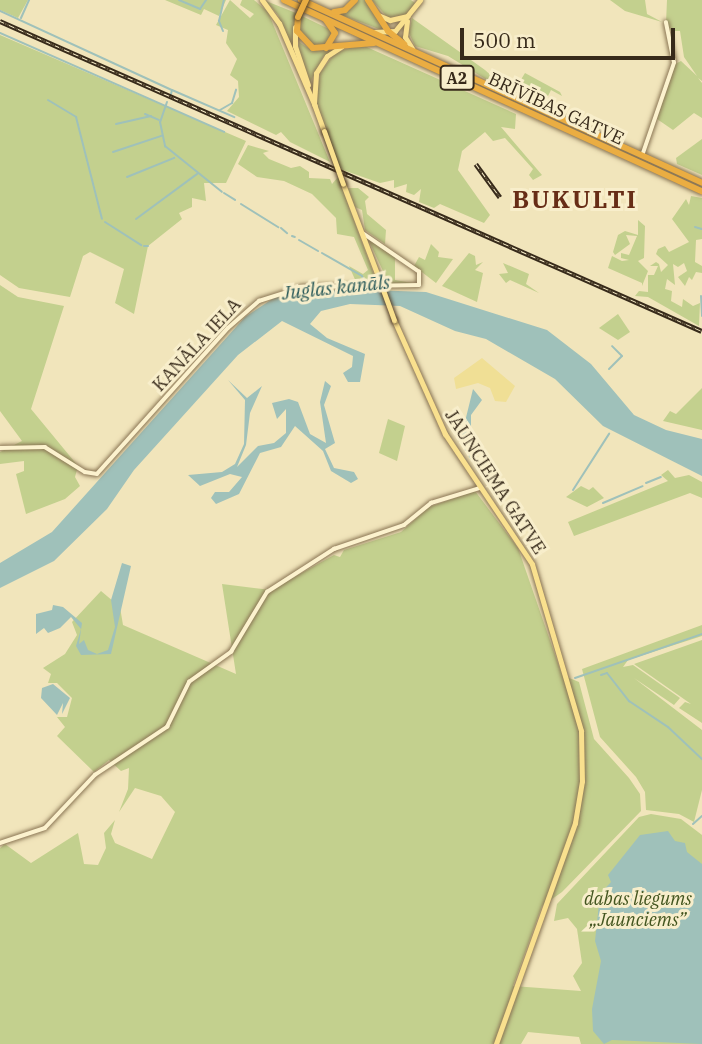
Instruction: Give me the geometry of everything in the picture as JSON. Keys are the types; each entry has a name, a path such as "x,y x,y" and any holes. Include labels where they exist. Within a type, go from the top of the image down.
{"highway":[{"name":"BRĪVĪBAS GATVE","path":"284,0 702,191"},
{"path":"355,0 338,12 305,1 297,21 306,45 324,49 364,42 397,51"},
{"path":"368,0 390,33 414,50"},
{"name":"BRĪVĪBAS GATVE","path":"305,1 702,183"},
{"path":"321,16 335,33 324,49"}],"main road":[{"path":"262,0 279,23 315,106"},
{"path":"368,31 390,33 420,0"},
{"path":"376,13 390,20 408,16"},
{"path":"408,16 404,33 414,50"},
{"name":"JAUNCIEMA GATVE","path":"297,21 295,46 394,320 445,434 532,564 573,700 583,760 575,823 496,1044"},
{"path":"315,106 316,73 327,56 344,45"}],"street":[{"path":"642,156 674,62 666,23"},
{"name":"KANĀLA IELA","path":"0,449 45,447 95,474 221,335 259,301 312,286 414,287 420,283 420,274 362,233"},
{"path":"0,843 45,828 107,765 167,727 189,682 231,652 256,604 277,585 334,549 404,525 431,503 480,487"}],"green space":[{"path":"0,0 28,0 18,18 0,10"},
{"path":"165,0 226,0 219,16 204,9 201,15"},
{"path":"230,0 250,18 254,14 240,5 242,0 254,0 268,12 330,162 290,142 281,132 276,135 227,111 239,97 238,81 230,75 237,59 226,43 228,30 216,25"},
{"path":"357,0 365,0 387,32 339,14"},
{"path":"372,0 411,0 415,3 406,15 388,18"},
{"path":"610,0 645,0 647,14 662,22 625,11"},
{"path":"667,0 702,0 702,81 698,78 702,83 702,118 694,113 673,130 657,119 675,64 681,61 697,76 684,57 680,31 671,31 666,23"},
{"path":"266,1 296,13 292,40 295,58 278,15"},
{"path":"302,16 333,31 328,44 316,47 302,38 298,23"},
{"path":"412,18 485,70 494,78 492,83 448,56 415,46 409,33"},
{"path":"0,35 246,141 226,183 204,183 206,201 192,198 192,207 179,213 182,219 148,246 134,314 115,303 124,269 90,252 83,256 70,297 19,288 0,275"},
{"path":"299,42 311,50 334,49 323,57 310,83 299,55"},
{"path":"360,44 516,114 515,129 501,127 542,175 533,180 529,175 533,169 505,138 493,141 485,132 462,151 458,170 490,215 484,223 440,204 434,208 419,202 421,189 414,195 406,192 407,184 394,188 394,180 380,183 340,169 316,101 320,73 335,53"},
{"path":"525,73 560,92 562,96 551,90 548,96 536,88 526,90 525,95 539,102 514,91"},
{"path":"702,139 702,175 677,164 676,158"},
{"path":"248,145 269,151 263,153 269,159 291,168 300,166 309,172 309,178 330,179 332,184 338,177 377,283 357,284 349,266 363,274 368,270 354,237 337,234 336,218 312,194 284,181 257,177 238,164"},
{"path":"348,188 358,188 369,197 365,201 367,214 386,230 385,244 365,230 362,210 355,207"},
{"path":"691,196 702,198 702,239 696,240 695,262 702,266 702,273 696,272 692,280 689,277 685,286 678,277 687,271 684,263 678,267 673,264 675,285 667,279 665,289 672,291 671,301 682,307 683,299 693,306 700,303 699,326 648,297 635,296 639,291 648,292 648,275 654,275 658,266 650,266 656,262 659,264 661,272 668,265 656,254 658,249 665,246 669,252 689,242 672,219 686,199 689,205"},
{"path":"638,220 645,226 644,258 638,261 648,271 642,286 642,283 608,268 612,256 622,261 629,260 621,258 621,253 629,255 637,236 626,235 630,244 615,255 613,252 618,235 625,231 638,235"},
{"path":"368,239 395,256 395,280 418,284 390,286"},
{"path":"431,244 439,252 438,257 453,259 436,283 414,266 419,257 425,260"},
{"path":"469,253 475,256 476,265 483,262 475,270 483,273 477,302 442,286"},
{"path":"503,263 529,274 526,284 539,293 510,280 506,283 499,274 508,273"},
{"path":"0,285 18,297 64,306 31,409 78,466 75,477 80,486 65,499 26,514 16,474 24,471 24,461 0,464 0,452 22,441 0,411"},
{"path":"618,314 630,332 618,340 599,328"},
{"path":"702,388 702,430 663,421 670,411 676,414"},
{"path":"388,419 405,426 397,461 379,453"},
{"path":"668,470 675,478 689,475 702,482 702,498 690,493 574,536 568,522 668,481 661,475"},
{"path":"581,486 589,490 593,487 604,498 587,507 566,497"},
{"path":"475,491 518,548 562,675 579,682 594,739 640,794 641,811 562,892 542,906 513,986 581,991 573,976 582,963 577,929 568,918 554,921 557,904 639,817 651,814 681,819 702,835 702,1044 581,1044 579,1037 528,1032 521,1044 0,1044 0,848 5,844 31,863 78,833 84,864 98,865 106,848 104,833 115,820 111,834 115,843 152,859 175,812 161,796 135,788 119,812 128,789 129,768 121,771 109,760 94,772 57,736 65,727 57,717 67,717 72,698 57,683 48,683 51,674 43,668 65,654 77,635 72,622 101,591 120,607 123,625 236,674 222,584 271,590 334,555 340,557 344,550 401,532 429,507"},
{"path":"702,625 702,636 628,660 623,667 633,665 680,698 674,705 634,678 702,730 702,790 694,822 679,814 646,810 645,792 636,777 600,737 582,669"},
{"path":"702,640 702,723 679,708 685,702 691,704 634,664"}],"sand":[{"path":"482,358 515,386 506,402 495,401 490,388 478,383 456,389 454,378"}],"water":[{"path":"342,289 426,292 547,330 591,364 634,415 666,430 702,439 702,476 603,426 555,379 486,339 455,331 400,306 350,304 321,311 310,324 327,338 365,354 360,382 348,382 343,373 352,367 353,356 282,321 238,355 134,470 107,509 54,561 0,588 0,563 52,532 245,317 277,296"},
{"path":"228,380 247,398 262,386 250,413 246,445 237,467 258,446 274,443 286,433 286,409 277,419 272,403 289,399 298,402 310,434 326,443 320,402 325,381 331,386 324,405 335,443 325,449 334,468 354,472 358,479 351,483 331,471 323,451 295,426 281,447 260,453 239,494 216,504 211,498 215,492 229,492 242,477 230,474 200,486 188,475 222,472 235,464 244,444 245,400"},
{"path":"473,389 482,400 471,415 471,460 460,442"},
{"path":"122,563 131,566 111,654 81,655 76,646 81,629 71,617 60,628 48,633 44,628 36,634 36,614 52,610 53,605 63,607 82,623 79,644 84,640 88,650 97,654 108,650 115,627 111,600"},
{"path":"53,684 70,698 62,714 63,703 57,715 41,698 42,688"},
{"name":"dabas liegums „Jaunciems”","path":"668,831 675,841 685,843 687,852 702,864 702,1044 612,1040 604,1044 593,1031 592,1009 601,961 595,941 600,894 611,882 608,875 640,835"}],"waterway":[{"path":"21,18 29,0"},
{"path":"179,0 200,9 206,0"},
{"path":"223,31 219,21 224,0"},
{"path":"0,11 172,90"},
{"path":"0,33 224,132"},
{"path":"171,94 172,90 234,117"},
{"path":"220,110 232,103 236,90"},
{"path":"48,100 76,117 102,219"},
{"path":"167,102 160,122 165,146 222,192"},
{"path":"145,114 159,120"},
{"path":"116,124 151,116"},
{"path":"113,152 161,136"},
{"path":"127,177 174,158"},
{"path":"136,219 197,174"},
{"path":"224,193 235,200"},
{"path":"241,204 278,227"},
{"path":"105,222 141,245"},
{"path":"695,227 702,229"},
{"path":"281,228 287,233"},
{"path":"299,240 318,251"},
{"name":"Juglas kanāls","path":"322,253 362,276 365,284"},
{"path":"701,296 702,316"},
{"path":"609,369 622,356 612,346"},
{"path":"573,490 609,434"},
{"path":"646,483 661,477"},
{"path":"603,503 643,486"},
{"path":"575,678 702,634"},
{"path":"601,675 607,673 629,701 668,727 702,759"},
{"path":"693,824 702,816"}],"railway":[{"path":"0,21 702,331"},
{"path":"476,164 500,197"}],"district":[{"name":"BUKULTI","path":"575,200"}]}
